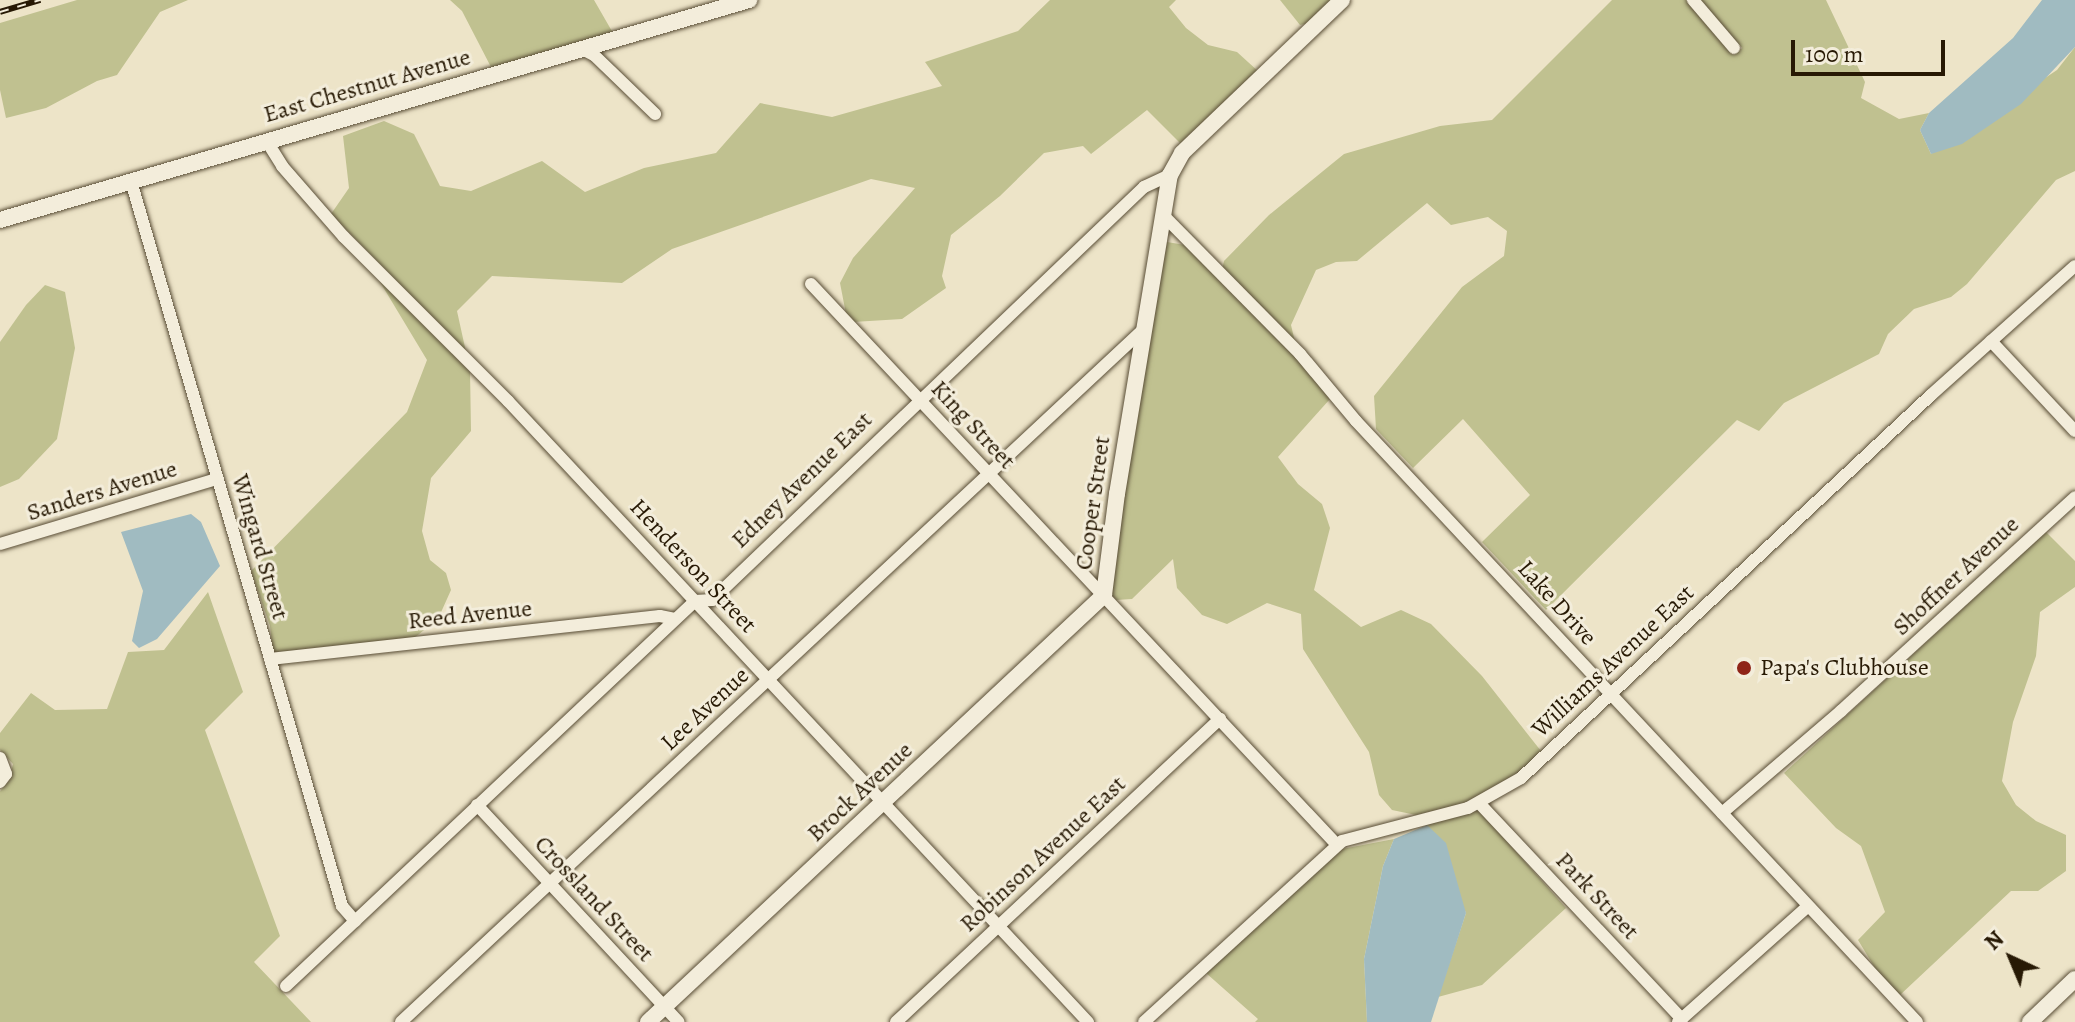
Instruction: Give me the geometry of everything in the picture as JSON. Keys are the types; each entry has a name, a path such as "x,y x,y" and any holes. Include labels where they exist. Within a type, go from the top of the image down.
{"street":[{"name":"East Chestnut Avenue","path":"0,220 749,0"},
{"name":"Edney Avenue East","path":"286,986 675,619 695,601 712,600 1144,187 1170,175 1182,153 1342,0"},
{"path":"1693,0 1734,48"},
{"path":"582,49 594,55 655,114"},
{"name":"Henderson Street","path":"266,140 282,166 344,237 508,401 1088,1022"},
{"name":"Cooper Street","path":"1170,175 1104,595 1337,845"},
{"name":"Wingard Street","path":"131,181 342,906 355,921"},
{"name":"Lake Drive","path":"1164,216 1300,354 1356,421 1917,1022"},
{"name":"Williams Avenue East","path":"1144,1022 1337,845 1480,804 1521,778 2075,266"},
{"name":"King Street","path":"811,284 1104,595"},
{"name":"Lee Avenue","path":"401,1022 1144,329"},
{"path":"1991,341 2075,431"},
{"name":"Sanders Avenue","path":"0,544 217,479"},
{"name":"Shoffner Avenue","path":"1722,813 1841,711 2075,497"},
{"name":"Brock Avenue","path":"648,1022 1104,595"},
{"name":"Reed Avenue","path":"270,659 646,618 668,616 675,619"},
{"name":"Robinson Avenue East","path":"896,1022 1220,719"},
{"path":"0,782 6,774 1,760"},
{"name":"Park Street","path":"1480,804 1680,1020"},
{"name":"Crossland Street","path":"477,805 679,1022"},
{"path":"1680,1020 1808,906"},
{"path":"2030,1022 2075,979"}],"green space":[{"path":"77,0 188,0 160,12 117,75 97,81 46,108 6,118 0,90 0,23"},
{"path":"450,0 594,0 613,33 492,69 462,11"},
{"path":"1050,0 1176,0 1169,7 1186,28 1208,45 1237,52 1259,72 1182,145 1147,110 1091,154 1083,146 1044,153 1000,196 951,235 942,276 946,288 902,319 853,322 846,314 840,283 853,258 915,188 871,179 672,249 622,283 492,276 457,311 466,352 331,214 349,188 343,136 384,121 414,134 440,186 471,191 542,161 585,192 644,168 716,153 760,103 832,117 942,86 925,62 1018,31"},
{"path":"1280,0 1333,0 1309,23 1300,25"},
{"path":"1612,0 1686,0 1734,55 1742,48 1699,0 1826,0 1865,82 1861,98 1899,119 1929,113 1920,130 1931,154 2057,70 2075,47 2075,171 2056,180 1967,284 1951,297 1914,309 1888,334 1879,354 1784,403 1759,431 1737,420 1546,610 1482,542 1530,495 1463,419 1413,468 1376,429 1374,396 1462,287 1504,256 1507,231 1488,217 1451,225 1427,203 1357,261 1336,262 1316,270 1291,325 1295,342 1222,270 1224,261 1269,215 1344,154 1440,126 1492,120"},
{"path":"1167,242 1185,245 1296,358 1330,399 1278,457 1298,484 1322,504 1330,528 1314,590 1361,627 1401,610 1431,624 1482,676 1541,751 1517,774 1466,803 1416,815 1392,810 1379,795 1369,752 1303,649 1301,614 1267,603 1227,624 1202,615 1177,588 1173,559 1132,599 1116,600 1110,593 1122,496"},
{"path":"377,277 470,370 471,431 431,478 422,531 430,560 446,573 451,590 438,619 414,638 273,653 270,626 251,571 407,412 427,360"},
{"path":"45,285 65,292 75,348 57,439 19,479 0,487 0,342 26,305"},
{"path":"2046,532 2075,561 2075,587 2040,612 2036,656 2013,722 2002,781 2016,805 2036,821 2066,835 2066,871 2038,891 2011,891 1900,995 1878,973 1858,940 1885,912 1861,846 1836,828 1784,773"},
{"path":"208,592 243,692 205,730 280,936 254,962 311,1022 0,1022 0,791 9,781 13,764 0,750 0,733 31,693 55,710 107,709 128,652 164,650"},
{"path":"1479,810 1566,908 1482,985 1438,997 1466,913 1425,825"},
{"path":"1394,839 1383,866 1364,959 1367,1022 1255,1022 1258,1019 1206,973 1342,849"}],"water":[{"path":"2042,0 2075,0 2075,47 2021,104 1962,144 1931,154 1920,130 1929,113 2013,38"},
{"path":"191,514 201,522 220,566 157,639 139,648 132,641 143,591 121,532"},
{"path":"1427,825 1446,843 1466,913 1431,1022 1367,1022 1364,959 1383,866 1394,839"}],"railway":[{"path":"0,12 40,0"}],"place":[{"name":"Papa's Clubhouse","path":"1744,668"}]}
